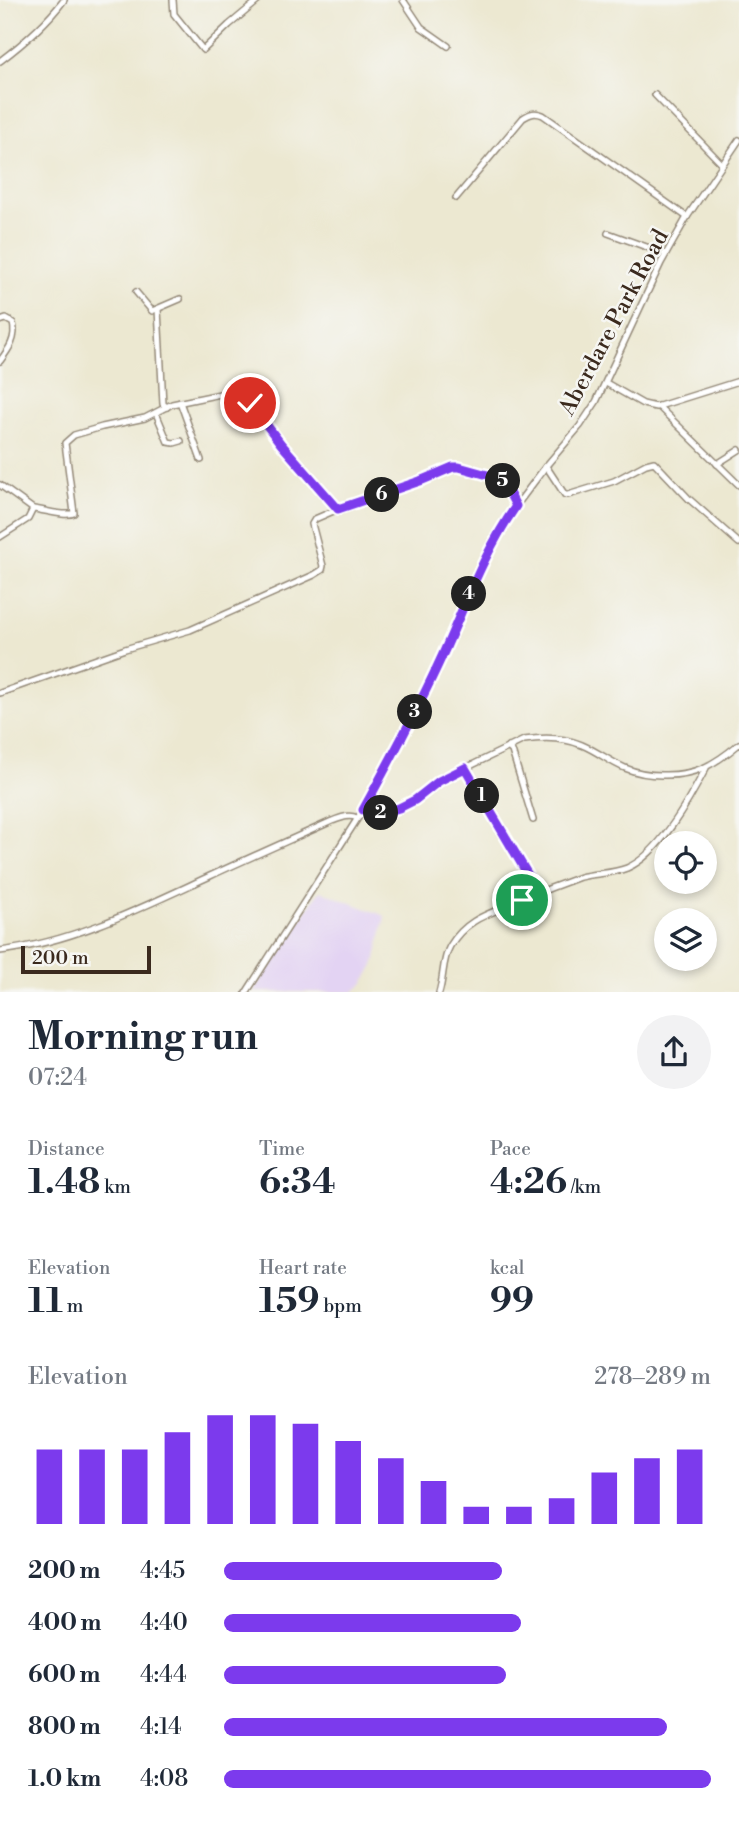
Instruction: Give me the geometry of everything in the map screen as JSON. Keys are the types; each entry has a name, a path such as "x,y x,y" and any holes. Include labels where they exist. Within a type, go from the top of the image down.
{"street":[{"path":"0,61 36,32 64,0"},
{"path":"173,0 174,14 203,50 259,0"},
{"path":"403,0 421,27 448,46"},
{"path":"655,95 722,164"},
{"path":"456,198 523,118 537,113 687,217"},
{"name":"Aberdare Park Road","path":"246,992 363,810 405,733 490,548 516,506 580,426 606,383 666,254 687,217 739,140"},
{"path":"608,233 666,254"},
{"path":"136,292 152,311 180,299"},
{"path":"158,309 162,396 163,404 167,407"},
{"path":"0,321 6,319 13,323 15,331 11,345 0,361"},
{"path":"606,383 650,407 739,381"},
{"path":"0,485 33,509 68,516 74,513 65,443 69,438 102,427 145,418 180,402 240,392 338,509"},
{"path":"180,402 201,460"},
{"path":"658,406 739,485"},
{"path":"156,413 168,442 180,441"},
{"path":"717,464 739,450"},
{"path":"546,466 565,495 608,484 646,464 654,463 739,544"},
{"path":"0,693 125,649 190,630 314,575 322,570 323,566 312,524 315,519 453,467 499,477 516,506"},
{"path":"0,537 28,519 33,509"},
{"path":"363,810 382,813 399,808 415,800 439,781 508,747 539,737 582,745 623,768 651,775 685,775 713,764 739,744"},
{"path":"508,747 512,751 533,820"},
{"path":"439,992 446,954 451,944 472,922 538,892 581,877 628,867 641,859 664,835 692,794 706,767"},
{"path":"465,768 538,892"},
{"path":"0,949 38,944 73,934 151,903 332,821 345,816 357,818"}],"shaded area":[{"path":"320,891 385,916 375,963 363,984 353,992 253,992 286,940"}],"route":[{"path":"250,403 281,444 338,509 453,467 502,479 516,506 490,548 405,733 363,810 382,813 399,808 415,800 439,781 465,768 538,892 522,900"}]}
